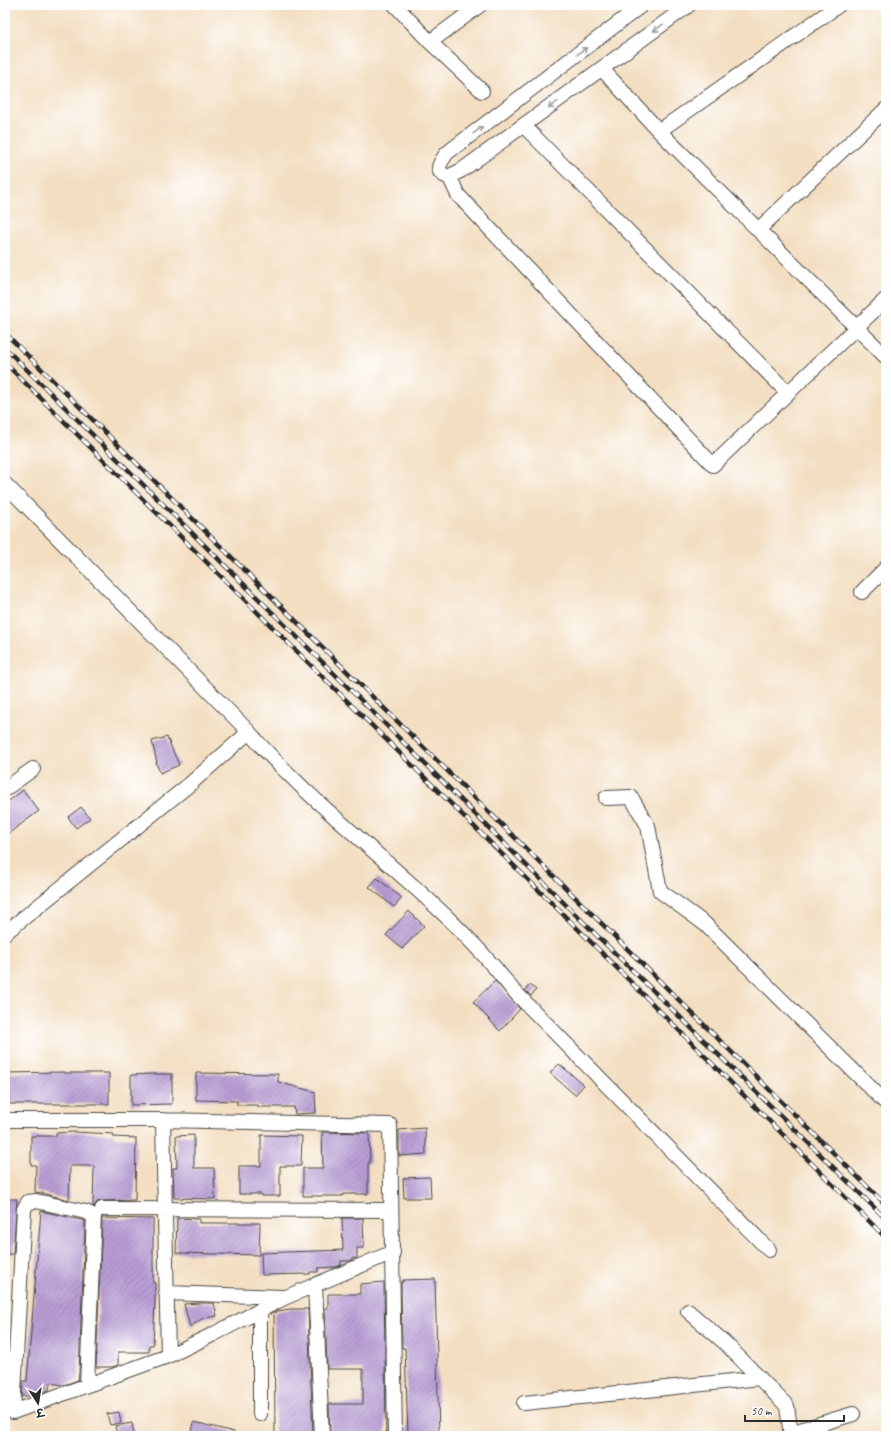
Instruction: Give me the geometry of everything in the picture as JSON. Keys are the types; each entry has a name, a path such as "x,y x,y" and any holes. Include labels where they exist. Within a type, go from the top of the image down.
{"street":[{"path":"395,5 430,42 482,91"},
{"path":"430,42 480,5"},
{"path":"640,6 447,153 439,163 439,170 442,175 450,176 462,170 689,5"},
{"path":"659,132 839,5"},
{"path":"602,69 659,132 886,357"},
{"path":"758,230 886,109"},
{"path":"524,126 788,393"},
{"path":"450,176 458,195 713,464 886,299"},
{"path":"5,484 249,732 264,751 336,819 430,900 481,952 512,989 768,1250"},
{"path":"862,592 886,568"},
{"path":"5,933 190,784 249,732"},
{"path":"5,790 33,769"},
{"path":"606,798 630,797 648,826 660,891 705,924 886,1102"},
{"path":"5,1120 163,1120 390,1125 396,1436"},
{"path":"163,1120 168,1356"},
{"path":"87,1385 94,1216 86,1212 36,1201 28,1202 24,1209 13,1412 168,1356 284,1298 393,1252"},
{"path":"102,1209 391,1210"},
{"path":"316,1285 322,1436"},
{"path":"166,1294 284,1298"},
{"path":"260,1310 260,1414"},
{"path":"688,1311 724,1342 787,1406 791,1434 853,1414"},
{"path":"524,1403 760,1378"}],"building":[{"path":"167,737 179,765 160,773 156,763 152,741"},
{"path":"23,790 39,811 5,836 5,804"},
{"path":"81,807 90,818 76,828 68,817"},
{"path":"377,878 402,898 394,907 369,887"},
{"path":"409,911 424,926 402,949 386,935"},
{"path":"495,981 520,1009 500,1031 473,1002"},
{"path":"530,985 536,990 531,996 525,990"},
{"path":"559,1064 584,1085 575,1095 550,1073"},
{"path":"5,1073 109,1073 109,1104 5,1104"},
{"path":"196,1073 278,1074 278,1082 315,1092 316,1113 295,1114 294,1107 258,1107 258,1105 237,1105 237,1101 196,1100"},
{"path":"172,1074 172,1104 131,1105 131,1075"},
{"path":"425,1128 426,1154 399,1156 399,1130"},
{"path":"75,1132 114,1134 113,1137 136,1138 135,1200 102,1201 97,1202 94,1207 94,1166 70,1166 69,1200 35,1192 36,1165 31,1165 31,1136 56,1136 56,1133"},
{"path":"322,1132 369,1133 370,1163 368,1163 368,1194 343,1194 343,1196 303,1196 303,1168 323,1168"},
{"path":"194,1135 194,1168 214,1168 215,1199 174,1198 173,1168 177,1168 176,1136"},
{"path":"261,1135 302,1136 301,1166 280,1166 280,1196 239,1194 239,1166 261,1166"},
{"path":"430,1177 431,1198 404,1198 403,1178"},
{"path":"5,1199 17,1199 13,1254 5,1254"},
{"path":"41,1211 85,1221 79,1373 78,1380 64,1385 50,1383 49,1390 31,1396 22,1396 23,1381 27,1381"},
{"path":"102,1218 153,1219 153,1283 155,1283 155,1301 153,1345 149,1345 149,1352 118,1352 118,1365 112,1367 96,1367"},
{"path":"177,1218 199,1219 199,1223 260,1223 259,1255 176,1253"},
{"path":"342,1218 363,1218 364,1248 357,1248 357,1258 352,1259 351,1261 341,1261 341,1265 336,1267 318,1268 318,1272 310,1272 310,1274 262,1275 261,1253 343,1250"},
{"path":"435,1279 439,1436 408,1436 405,1348 402,1348 401,1282 403,1282 403,1280"},
{"path":"384,1282 386,1436 330,1436 329,1404 363,1404 363,1369 327,1369 325,1308 328,1308 328,1294 360,1294 360,1284"},
{"path":"214,1303 217,1316 203,1318 190,1327 184,1304"},
{"path":"290,1309 308,1309 313,1436 298,1436 298,1434 275,1435 274,1313"},
{"path":"119,1412 121,1423 110,1425 107,1414"},
{"path":"194,1422 234,1432 234,1436 191,1436"},
{"path":"132,1423 134,1435 117,1436 115,1426"}],"railway":[{"path":"5,333 886,1205"},
{"path":"5,348 575,914 886,1219"},
{"path":"5,363 584,935 886,1238"}]}
